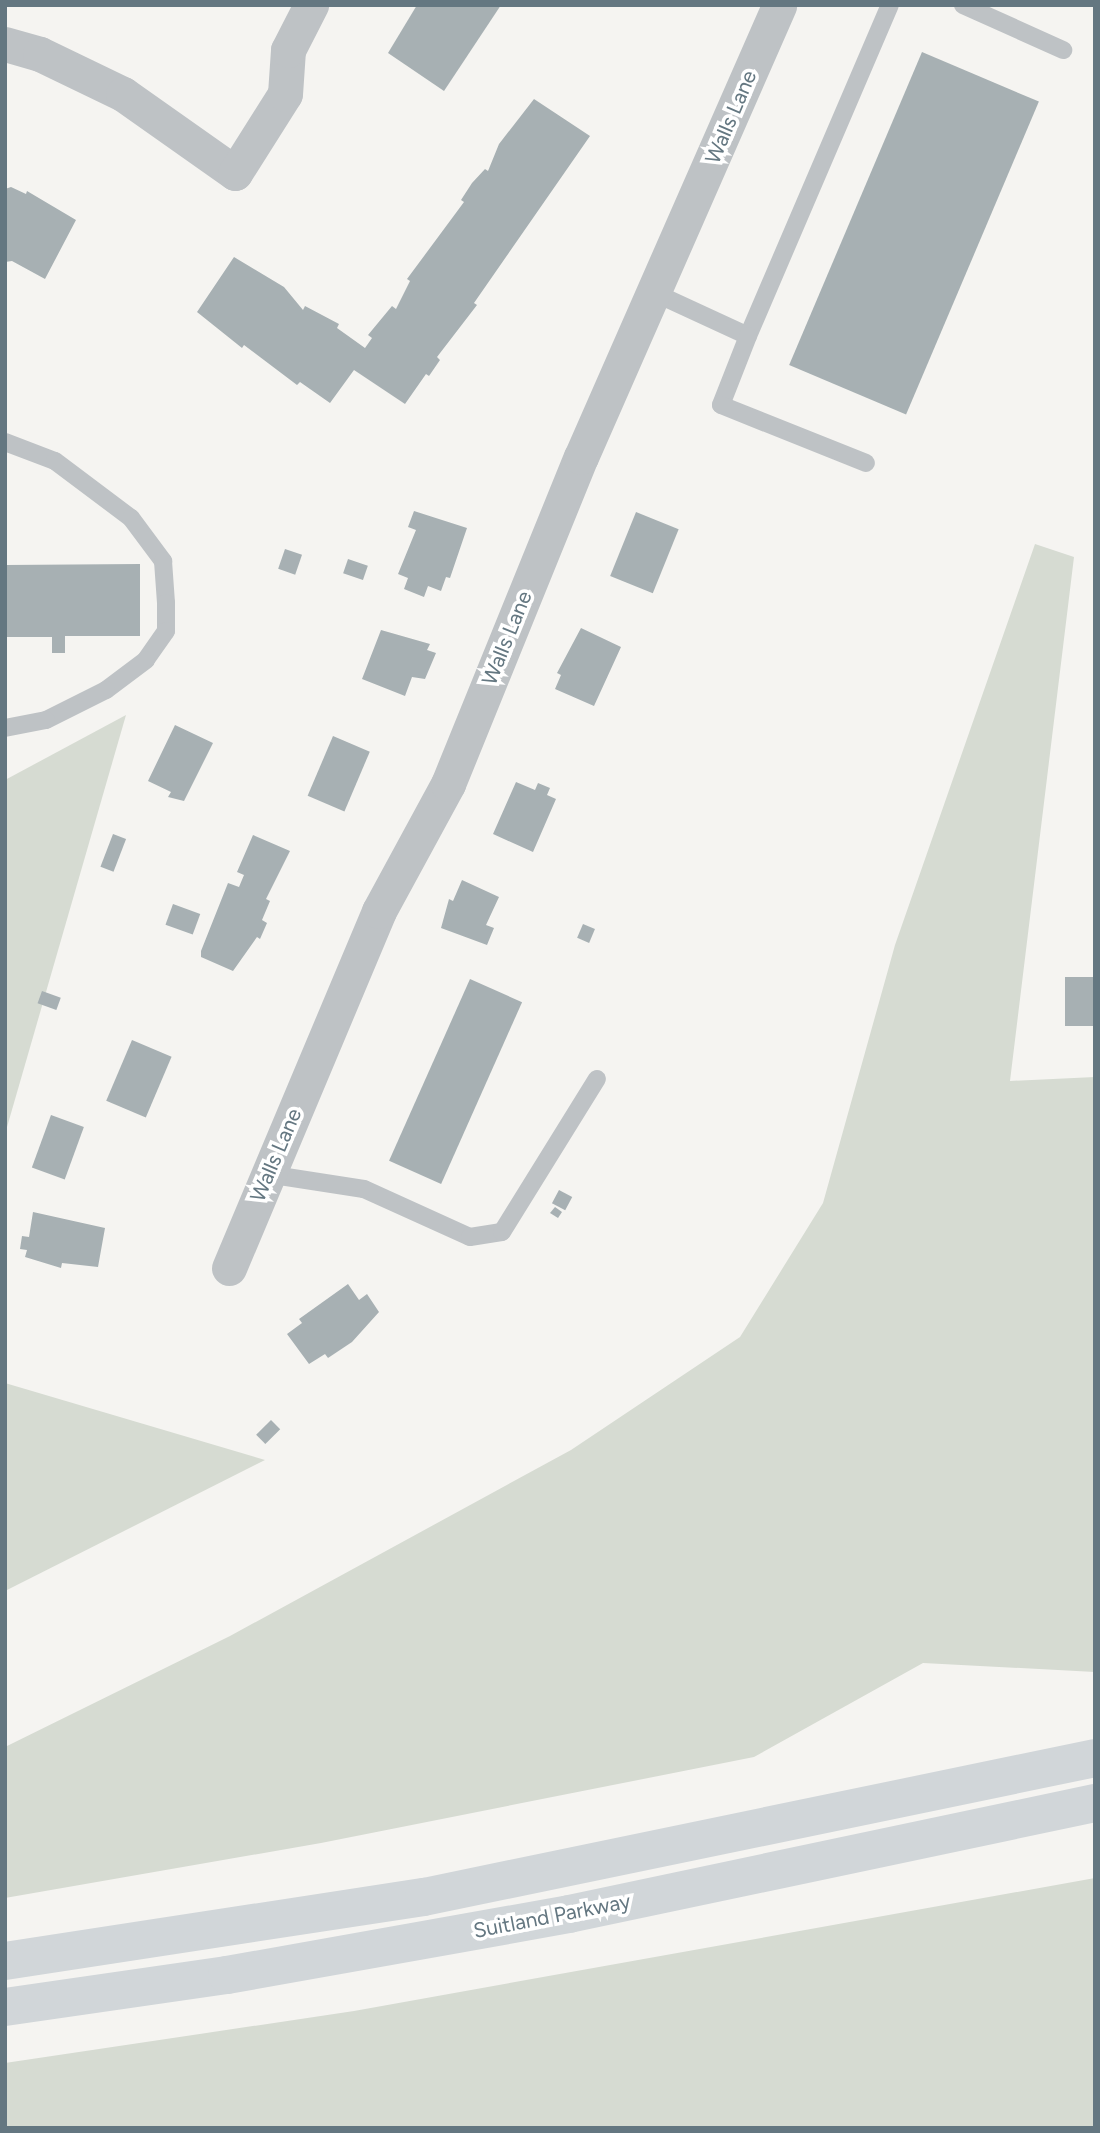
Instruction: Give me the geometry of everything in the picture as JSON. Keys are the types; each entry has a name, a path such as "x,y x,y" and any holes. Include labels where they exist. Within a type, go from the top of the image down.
{"highway":[{"name":"Suitland Parkway","path":"5,1961 424,1897 1095,1758"},
{"name":"Suitland Parkway","path":"5,2007 227,1975 569,1914 1095,1803"}],"street":[{"path":"5,44 40,54 123,94 235,173 285,94 288,50 311,5"},
{"name":"Walls Lane","path":"229,1268 379,911 448,784 582,457 779,5"}],"lane":[{"path":"866,463 721,405 890,5"},
{"path":"963,5 1063,50"},
{"path":"655,293 748,336"},
{"path":"5,442 55,461 131,518 163,561 166,603 166,631 146,660 106,690 46,720 5,728"},
{"path":"267,1174 364,1189 470,1237 502,1232 597,1079"}],"shaded area":[{"path":"1035,544 1074,557 1010,1081 1095,1077 1095,1672 923,1663 754,1757 321,1843 5,1898 5,1747 230,1636 571,1450 740,1337 823,1203 895,945"},
{"path":"126,715 5,1134 5,780"},
{"path":"5,1383 265,1460 5,1591"},
{"path":"1095,1878 1095,2128 5,2128 5,2063 354,2011"}],"building":[{"path":"417,5 501,5 444,91 388,53"},
{"path":"922,52 1039,102 906,415 789,365"},
{"path":"534,99 590,136 474,303 477,305 437,357 440,360 429,376 426,374 405,404 354,370 330,403 300,382 297,385 244,345 242,348 197,312 234,257 284,287 303,310 305,306 339,324 337,328 365,348 372,338 368,335 392,306 396,309 410,281 407,279 464,202 461,200 472,183 485,169 488,171 499,144"},
{"path":"11,187 26,194 27,191 76,220 45,279 12,261 5,262 5,189"},
{"path":"414,511 467,528 450,578 446,577 441,591 428,586 424,597 404,589 408,578 398,574 416,530 408,527"},
{"path":"636,512 679,529 653,593 610,576"},
{"path":"285,549 302,555 295,575 278,569"},
{"path":"348,559 368,566 363,580 343,573"},
{"path":"140,564 140,636 65,636 65,653 52,653 52,637 5,637 5,565"},
{"path":"581,628 621,647 594,706 555,689 561,675 557,673"},
{"path":"381,630 430,644 427,650 436,653 425,679 412,677 405,696 362,679"},
{"path":"175,725 213,743 184,801 168,797 171,792 148,781"},
{"path":"333,736 370,752 344,811 308,796"},
{"path":"516,782 535,790 538,783 550,788 547,795 556,799 533,852 493,834"},
{"path":"113,834 126,839 114,872 100,867"},
{"path":"253,835 290,851 266,899 270,901 262,920 267,923 260,939 257,937 233,971 201,957 201,951 228,883 239,887 244,875 237,872"},
{"path":"462,880 499,897 486,925 494,928 487,945 441,928 449,899 453,901"},
{"path":"173,904 200,914 193,935 165,925"},
{"path":"583,924 595,929 589,943 577,938"},
{"path":"1065,977 1095,977 1095,1026 1065,1026"},
{"path":"470,979 522,1002 441,1184 389,1161"},
{"path":"42,991 61,998 56,1010 38,1003"},
{"path":"132,1040 172,1057 146,1118 106,1101"},
{"path":"51,1115 84,1127 65,1180 32,1168"},
{"path":"559,1190 572,1197 565,1210 552,1203"},
{"path":"555,1207 562,1212 558,1218 550,1213"},
{"path":"33,1212 105,1228 98,1267 62,1263 61,1268 25,1257 27,1250 20,1249 22,1236 29,1237"},
{"path":"348,1284 359,1300 367,1294 379,1312 352,1342 328,1358 325,1354 309,1364 287,1334 302,1323 299,1319"},
{"path":"271,1420 280,1429 265,1444 256,1435"}]}
